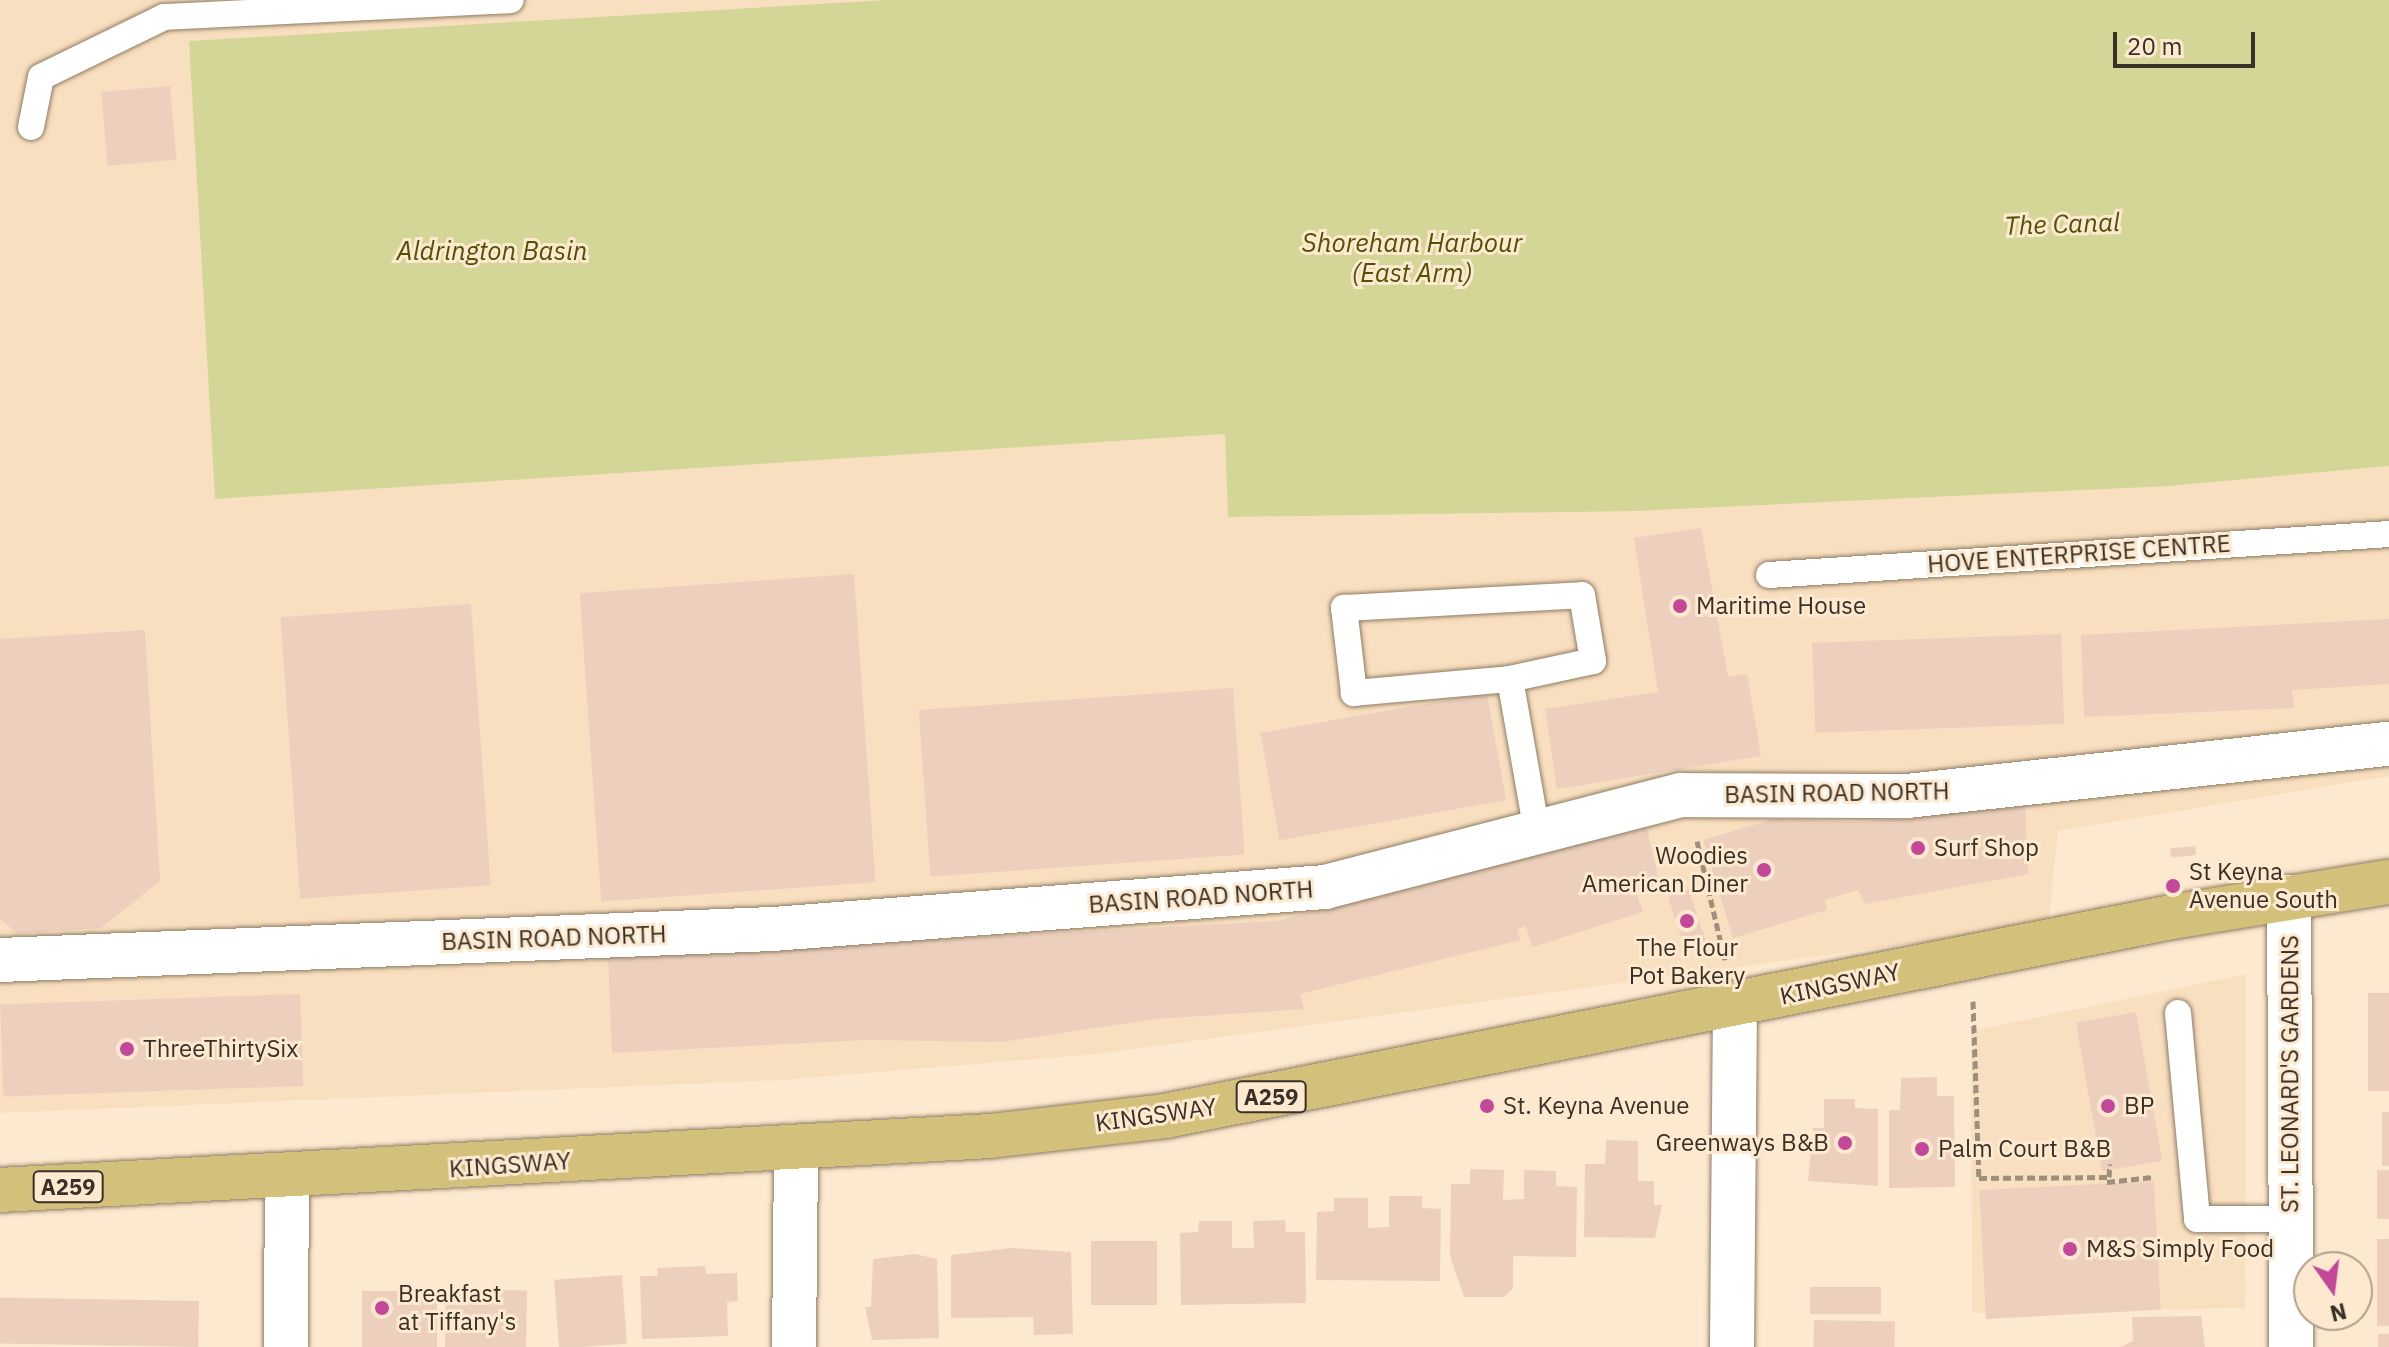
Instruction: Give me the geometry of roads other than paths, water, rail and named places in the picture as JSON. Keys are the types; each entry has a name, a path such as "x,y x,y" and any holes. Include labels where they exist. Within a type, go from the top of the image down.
{"main road":[{"name":"KINGSWAY","path":"0,1190 287,1179 796,1147 1165,1116 2289,897 2389,882"}],"street":[{"name":"BASIN ROAD NORTH","path":"0,960 773,929 1325,887 1536,827 1681,795 1907,796 2389,744"},
{"name":"ST. LEONARD'S GARDENS","path":"2289,897 2291,1347"},
{"path":"1732,1347 1735,1005"},
{"path":"794,1347 796,1147"},
{"path":"286,1347 287,1179"}],"lane":[{"path":"31,127 41,77 164,17 511,0"},
{"name":"HOVE ENTERPRISE CENTRE","path":"1769,575 2389,534"},
{"path":"1582,595 1593,661 1510,679 1354,693 1344,608 1582,595"},
{"path":"1510,679 1536,827"},
{"path":"2178,1013 2197,1219 2290,1219"}],"water":[{"name":"Shoreham Harbour (East Arm)","path":"885,0 2389,0 2389,466 2169,486 1636,511 1228,517 1225,434 215,499 189,41"}],"place":[{"name":"Maritime House","path":"1680,606"},
{"name":"Surf Shop","path":"1918,848"},
{"name":"Woodies American Diner","path":"1764,870"},
{"name":"St Keyna Avenue South","path":"2173,886"},
{"name":"The Flour Pot Bakery","path":"1687,921"},
{"name":"ThreeThirtySix","path":"127,1049"},
{"name":"St. Keyna Avenue","path":"1487,1106"},
{"name":"BP","path":"2108,1106"},
{"name":"Greenways B&B","path":"1845,1143"},
{"name":"Palm Court B&B","path":"1922,1149"},
{"name":"M&S Simply Food","path":"2070,1249"},
{"name":"Breakfast at Tiffany's","path":"382,1308"}],"water label":[{"name":"The Canal","path":"2062,224"},
{"name":"Aldrington Basin","path":"492,251"}]}
